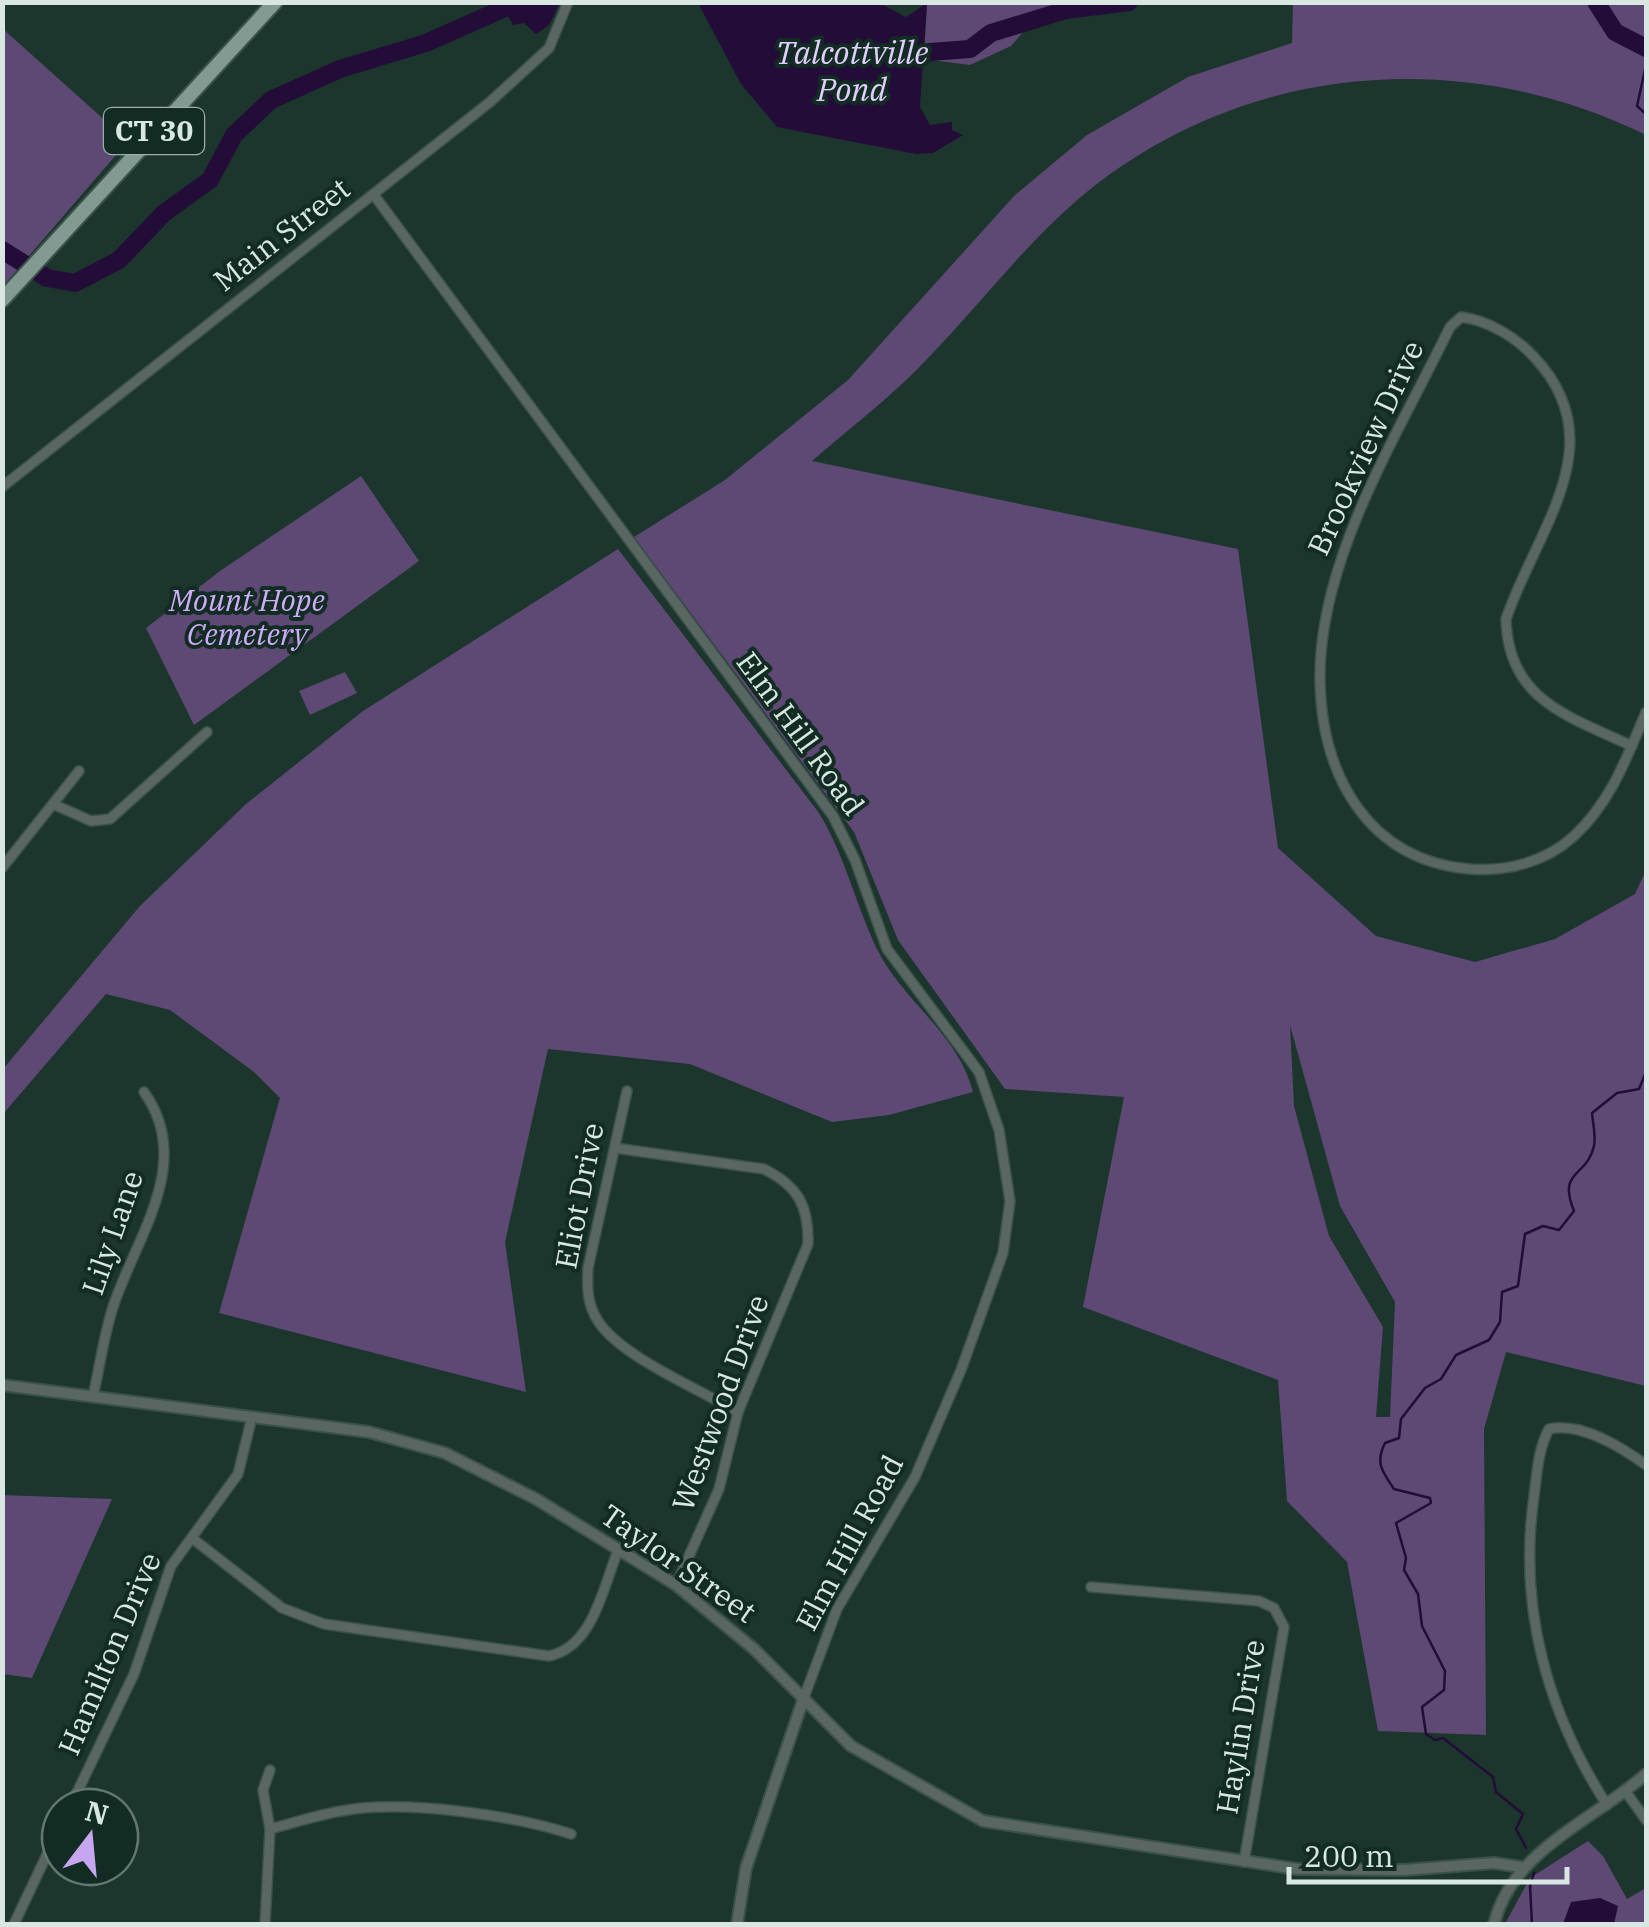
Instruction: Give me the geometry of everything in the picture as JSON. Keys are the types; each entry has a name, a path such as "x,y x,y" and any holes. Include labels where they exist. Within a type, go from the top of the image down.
{"main road":[{"name":"CT 30","path":"2,300 275,2"}],"street":[{"name":"Main Street","path":"2,487 429,154 532,65 556,36 568,2"},
{"name":"Elm Hill Road","path":"374,194 833,816 855,860 887,949 965,1047 979,1072 999,1130 1010,1200 1003,1253 987,1306 915,1476 837,1609 746,1868 737,1924"},
{"name":"Brookview Drive","path":"1632,746 1552,706 1516,672 1507,645 1506,619 1564,486 1573,436 1550,373 1540,362 1497,329 1460,317 1450,327 1334,577 1320,682 1340,776 1371,826 1397,848 1450,867 1488,871 1548,855 1574,837 1614,788 1632,746 1646,712"},
{"path":"55,804 91,821 110,818 125,810 207,732"},
{"path":"2,868 79,771"},
{"name":"Eliot Drive","path":"627,1091 588,1268 588,1298 616,1341 738,1412"},
{"name":"Lily Lane","path":"94,1396 113,1306 152,1214 166,1149 157,1110 144,1092"},
{"name":"Westwood Drive","path":"615,1148 764,1169 786,1180 802,1198 808,1218 808,1244 738,1412 719,1489 676,1585"},
{"name":"Taylor Street","path":"2,1385 369,1432 445,1453 619,1548 676,1585 754,1648 865,1755 983,1821 1332,1872 1494,1862 1521,1867"},
{"name":"Hamilton Drive","path":"80,1787 134,1674 170,1566 238,1474 252,1417"},
{"path":"1607,1804 1580,1764 1551,1695 1530,1596 1530,1523 1542,1442 1548,1429 1559,1426 1617,1444 1646,1466"},
{"path":"192,1538 282,1608 324,1624 550,1656 570,1652 582,1638 619,1548"},
{"name":"Haylin Drive","path":"1091,1587 1259,1601 1274,1608 1284,1627 1244,1862"},
{"path":"264,1924 270,1830 263,1790 270,1770"},
{"path":"1494,1924 1504,1892 1521,1867 1646,1774"},
{"path":"1626,1792 1646,1820"},
{"path":"270,1830 352,1809 388,1806 537,1823 572,1834"},
{"path":"14,1924 40,1870"}],"green space":[{"path":"927,3 1069,3 1043,9 1011,46 970,65 924,59"},
{"path":"1293,3 1646,3 1646,135 1576,107 1505,88 1432,80 1359,81 1287,93 1217,115 1150,148 1088,191 1026,250 917,370 812,461 1238,549 1278,848 1376,936 1475,962 1555,939 1635,894 1646,870 1646,1386 1506,1352 1484,1429 1486,1735 1378,1731 1347,1562 1287,1501 1278,1380 1083,1307 1124,1097 1005,1089 898,940 854,832 634,537 725,480 848,380 1015,195 1087,135 1188,77 1292,43","holes":["1290,1025 1340,1206 1395,1302 1390,1417 1376,1417 1383,1327 1329,1236 1294,1106"]},
{"path":"3,29 128,141 3,286"},
{"name":"Mount Hope Cemetery","path":"361,476 419,561 194,725 146,628 220,571"},
{"path":"618,549 819,813 876,947 900,984 955,1052 973,1092 889,1115 832,1122 690,1064 548,1049 505,1242 526,1392 219,1313 280,1098 254,1072 170,1010 106,994 3,1114 3,1069 140,906 246,804 363,711"},
{"path":"345,672 357,693 310,715 299,691"},
{"path":"3,1495 112,1499 32,1678 3,1674"},
{"path":"1588,1841 1603,1856 1627,1899 1646,1888 1646,1924 1505,1924 1530,1878"}],"water":[{"path":"501,3 560,3 549,25 536,34 524,23 513,25"},
{"name":"Talcottville Pond","path":"698,3 879,3 906,17 927,3 920,107 930,125 952,122 952,130 963,135 933,153 916,154 777,127 741,84"},
{"path":"1600,1898 1618,1906 1614,1924 1563,1924 1571,1902"}],"waterway":[{"path":"2,250 47,278 75,283 119,260 164,213 210,180 234,135 271,100 340,69 426,43 518,2"},
{"path":"905,61 930,52 970,49 991,33 1066,10 1129,2"},
{"path":"1596,2 1615,32 1646,48"},
{"path":"1646,65 1637,106 1646,114"},
{"path":"1526,1848 1516,1829 1523,1814 1496,1792 1493,1777 1443,1738 1435,1740 1426,1734 1422,1707 1444,1690 1445,1671 1422,1626 1418,1594 1404,1570 1406,1558 1396,1523 1431,1503 1430,1498 1394,1489 1383,1472 1380,1456 1385,1443 1399,1438 1401,1419 1425,1388 1441,1379 1456,1355 1489,1340 1500,1322 1502,1292 1518,1286 1525,1234 1543,1226 1559,1230 1574,1211 1569,1188 1594,1146 1592,1113 1617,1093 1639,1089 1646,1072"},
{"path":"1532,1924 1530,1886 1534,1873"}]}
